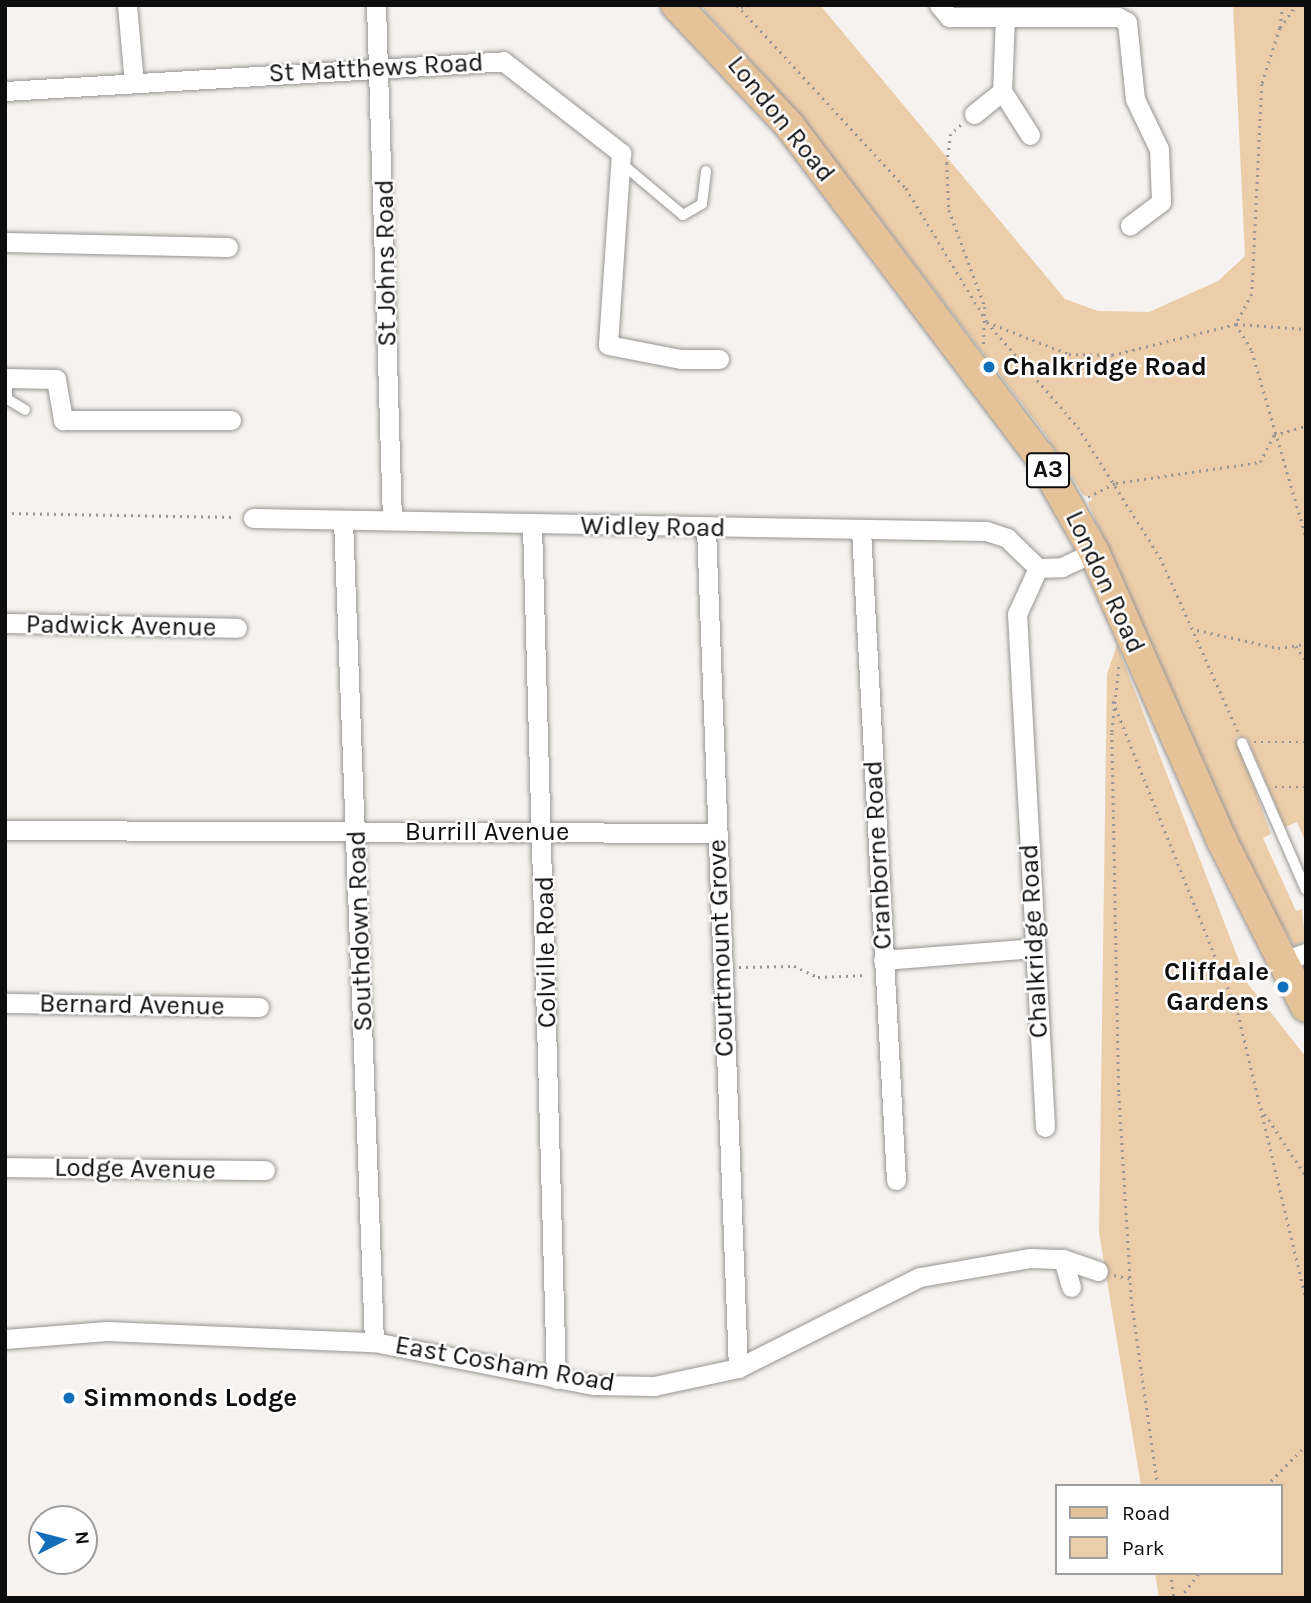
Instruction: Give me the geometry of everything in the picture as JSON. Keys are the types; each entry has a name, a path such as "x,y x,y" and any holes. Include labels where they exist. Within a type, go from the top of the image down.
{"main road":[{"name":"London Road","path":"676,5 789,125 976,367 1070,506 1094,552 1137,649 1293,957 1306,1007"}],"street":[{"path":"127,5 134,83"},
{"name":"St Johns Road","path":"376,5 382,67 392,520"},
{"path":"939,5 948,18 1096,11 1126,22 1135,99 1159,149 1168,204 1130,225"},
{"path":"1004,17 1002,91 1030,135"},
{"name":"St Matthews Road","path":"5,91 503,61 621,153 620,163"},
{"path":"974,114 1002,91"},
{"path":"620,163 608,345 681,359 719,359"},
{"path":"5,242 228,247"},
{"path":"6,378 56,379 63,420 231,420"},
{"name":"Widley Road","path":"253,518 986,531 1007,538 1038,568"},
{"name":"Southdown Road","path":"343,520 357,831 374,1342"},
{"name":"Colville Road","path":"532,525 543,832 556,1379"},
{"name":"Courtmount Grove","path":"706,528 738,1368"},
{"name":"Cranborne Road","path":"861,530 896,1180"},
{"path":"1038,568 1062,567 1094,552"},
{"name":"Chalkridge Road","path":"1038,568 1017,614 1045,1127"},
{"name":"Padwick Avenue","path":"5,623 237,628"},
{"name":"Burrill Avenue","path":"5,831 717,833"},
{"path":"884,967 1034,948"},
{"name":"Bernard Avenue","path":"5,1003 259,1007"},
{"name":"Lodge Avenue","path":"5,1167 265,1170"},
{"name":"East Cosham Road","path":"5,1339 107,1331 374,1342 556,1379 654,1386 738,1368 920,1277 1030,1258 1063,1259 1098,1272"},
{"path":"1063,1259 1071,1287"}],"lane":[{"path":"620,163 683,215 702,204 706,171"},
{"path":"6,378 7,399 26,410"},
{"path":"1242,743 1306,890"}],"path":[{"path":"739,6 750,5"},
{"path":"1236,324 1252,294 1262,84 1280,28 1283,5"},
{"path":"1280,28 1296,5"},
{"path":"739,6 905,188 987,322 1078,427 1116,483 1198,630 1242,743 1306,742"},
{"path":"974,114 951,134 949,210 987,322 976,367"},
{"path":"987,322 1069,354 1112,355 1236,324 1306,329"},
{"path":"1236,324 1252,351 1274,435 1306,537"},
{"path":"1070,506 1116,483 1260,462 1274,435 1306,426"},
{"path":"5,513 253,518"},
{"path":"1198,630 1296,646 1306,644"},
{"path":"1296,646 1306,661"},
{"path":"1137,649 1122,656 1112,699 1119,1094 1132,1304 1158,1484"},
{"path":"1112,699 1238,1013 1306,1299"},
{"path":"1261,789 1306,788"},
{"path":"721,968 794,967 818,977 884,967"},
{"path":"1259,1105 1306,1176"},
{"path":"1268,1484 1306,1445"},
{"path":"1171,1575 1174,1598"},
{"path":"1180,1598 1197,1575"}],"green space":[{"path":"700,5 820,5 1065,299 1098,311 1149,312 1218,281 1245,256 1233,5 1306,5 1306,843 1297,822 1285,827 1247,738 1236,737 1271,834 1263,838 1296,911 1302,909 1305,941 1295,946 1263,896 1088,503 1093,498 1083,495 1046,435 803,119"},
{"path":"1117,645 1248,984 1306,1057 1306,1598 1159,1598 1155,1575 1283,1575 1283,1484 1141,1484 1099,1232 1107,674"}],"place":[{"name":"Chalkridge Road","path":"989,367"},
{"name":"Cliffdale Gardens","path":"1283,987"},
{"name":"Simmonds Lodge","path":"69,1398"}]}
